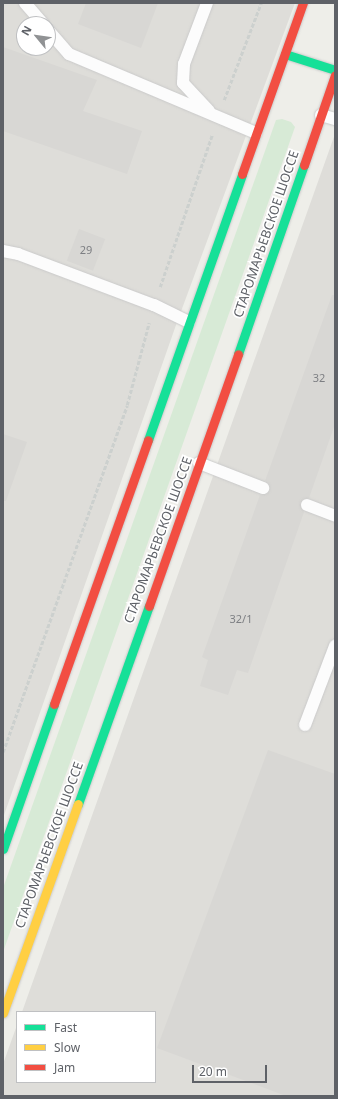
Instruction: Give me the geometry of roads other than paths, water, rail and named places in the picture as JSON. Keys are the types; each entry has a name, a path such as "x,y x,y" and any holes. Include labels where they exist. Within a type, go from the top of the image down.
{"main road":[{"path":"3,849 303,3"},
{"path":"285,54 335,70"},
{"name":"СТАРОМАРЬЕВСКОЕ ШОССЕ","path":"3,1013 200,463 335,75"}],"lane":[{"path":"25,3 36,16"},
{"path":"207,3 184,64 183,83 193,96 218,119"},
{"path":"56,39 69,54 218,119 256,133"},
{"path":"321,115 335,119"},
{"path":"3,251 18,254 154,305 189,322"},
{"path":"200,463 263,488"},
{"path":"307,505 335,516"},
{"path":"305,725 335,646"}]}
